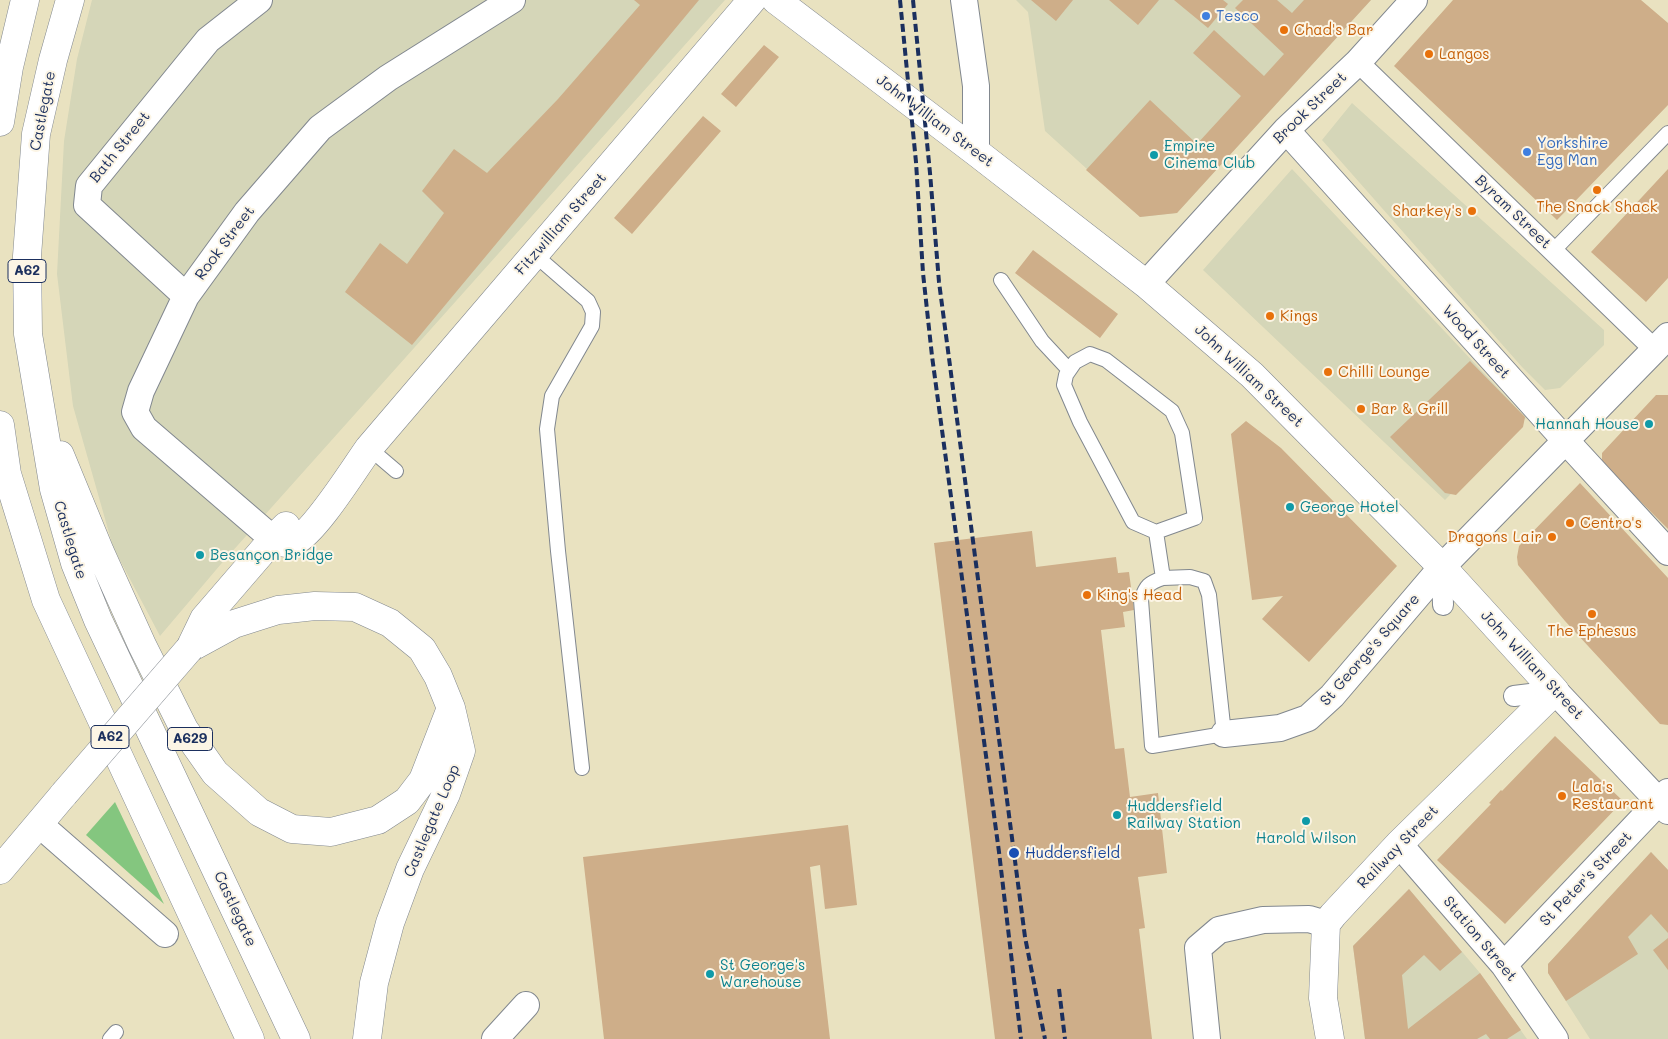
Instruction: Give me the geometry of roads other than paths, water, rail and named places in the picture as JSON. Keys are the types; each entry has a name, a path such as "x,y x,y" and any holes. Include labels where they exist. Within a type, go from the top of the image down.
{"main road":[{"path":"0,15 11,0"},
{"path":"0,122 9,67 24,0"},
{"name":"Castlegate","path":"70,0 53,60 36,134 27,256 28,334 54,489 75,563 102,629 296,1039"},
{"name":"Fitzwilliam Street","path":"190,648 204,619 273,539 369,448 752,0"},
{"name":"John William Street","path":"776,0 1146,284 1252,375 1442,567 1555,691"},
{"name":"A629","path":"40,408 100,552 142,645 184,729 215,773 259,812 292,829 330,832 378,820 407,801 423,780 451,708"},
{"name":"A62","path":"0,425 7,474 46,600 250,1039"},
{"name":"Castlegate Loop","path":"190,648 234,624 278,610 315,606 355,607 390,623 422,649 438,676 451,708 461,751 446,794 410,869 390,923 374,983 367,1039"},
{"path":"0,870 190,648"},
{"name":"Railway Street","path":"1326,924 1395,839 1555,691"},
{"path":"1326,924 1323,998 1330,1039"}],"street":[{"name":"Bath Street","path":"186,296 87,205 88,186 208,40 259,0"},
{"name":"Rook Street","path":"273,539 144,428 135,412 141,391 186,296 247,212 320,128 388,78 512,0"},
{"path":"964,0 976,86 976,152"},
{"name":"Brook Street","path":"1146,284 1286,130 1358,62 1414,0"},
{"name":"Byram Street","path":"1358,62 1553,251 1664,349"},
{"name":"Wood Street","path":"1286,130 1668,552"},
{"path":"1442,567 1566,441 1664,349"},
{"name":"St George's Square","path":"1442,567 1443,605"},
{"name":"St George's Square","path":"1224,734 1280,728 1308,718 1332,696 1442,567"},
{"path":"1514,696 1555,691"},
{"name":"John William Street","path":"1555,691 1665,802"},
{"name":"St Peter's Street","path":"1504,965 1665,802"},
{"path":"39,824 164,934"},
{"name":"Station Street","path":"1395,839 1504,965 1555,1039"},
{"path":"1208,1039 1198,948 1219,930 1263,920 1309,919 1326,924"},
{"path":"495,1039 526,1005"}],"lane":[{"path":"1553,251 1668,132"},
{"path":"535,255 588,301 593,312 592,326 552,396 547,429 558,551 582,768"},
{"path":"1001,280 1042,341 1069,370"},
{"path":"1090,354 1106,360 1172,411 1182,433 1195,518 1156,532 1133,522 1080,422 1064,385 1066,375 1075,362 1090,354"},
{"path":"369,448 396,471"},
{"path":"1156,532 1163,578"},
{"path":"1190,577 1204,581 1209,595 1224,734 1152,746 1141,600 1144,590 1151,582 1163,578 1190,577"}],"railway":[{"path":"900,0 916,162 923,273 932,356 999,852 1021,1039"},
{"path":"913,0 939,282 1025,937 1045,1039"},
{"path":"1059,989 1065,1039"}],"place":[{"name":"Tesco","path":"1206,16"},
{"name":"Chad's Bar","path":"1284,30"},
{"name":"Langos","path":"1429,54"},
{"name":"Yorkshire Egg Man","path":"1527,152"},
{"name":"Empire Cinema Club","path":"1154,155"},
{"name":"The Snack Shack","path":"1597,190"},
{"name":"Sharkey's","path":"1472,211"},
{"name":"Kings","path":"1270,316"},
{"name":"Chilli Lounge","path":"1328,372"},
{"name":"Bar & Grill","path":"1361,409"},
{"name":"Hannah House","path":"1649,424"},
{"name":"George Hotel","path":"1290,507"},
{"name":"Centro's","path":"1570,523"},
{"name":"Dragons Lair","path":"1552,537"},
{"name":"Besançon Bridge","path":"200,555"},
{"name":"King's Head","path":"1087,595"},
{"name":"The Ephesus","path":"1592,614"},
{"name":"Lala's Restaurant","path":"1562,796"},
{"name":"Huddersfield Railway Station","path":"1117,815"},
{"name":"Harold Wilson","path":"1306,821"},
{"name":"Huddersfield","path":"1014,853"},
{"name":"St George's Warehouse","path":"710,974"}]}
